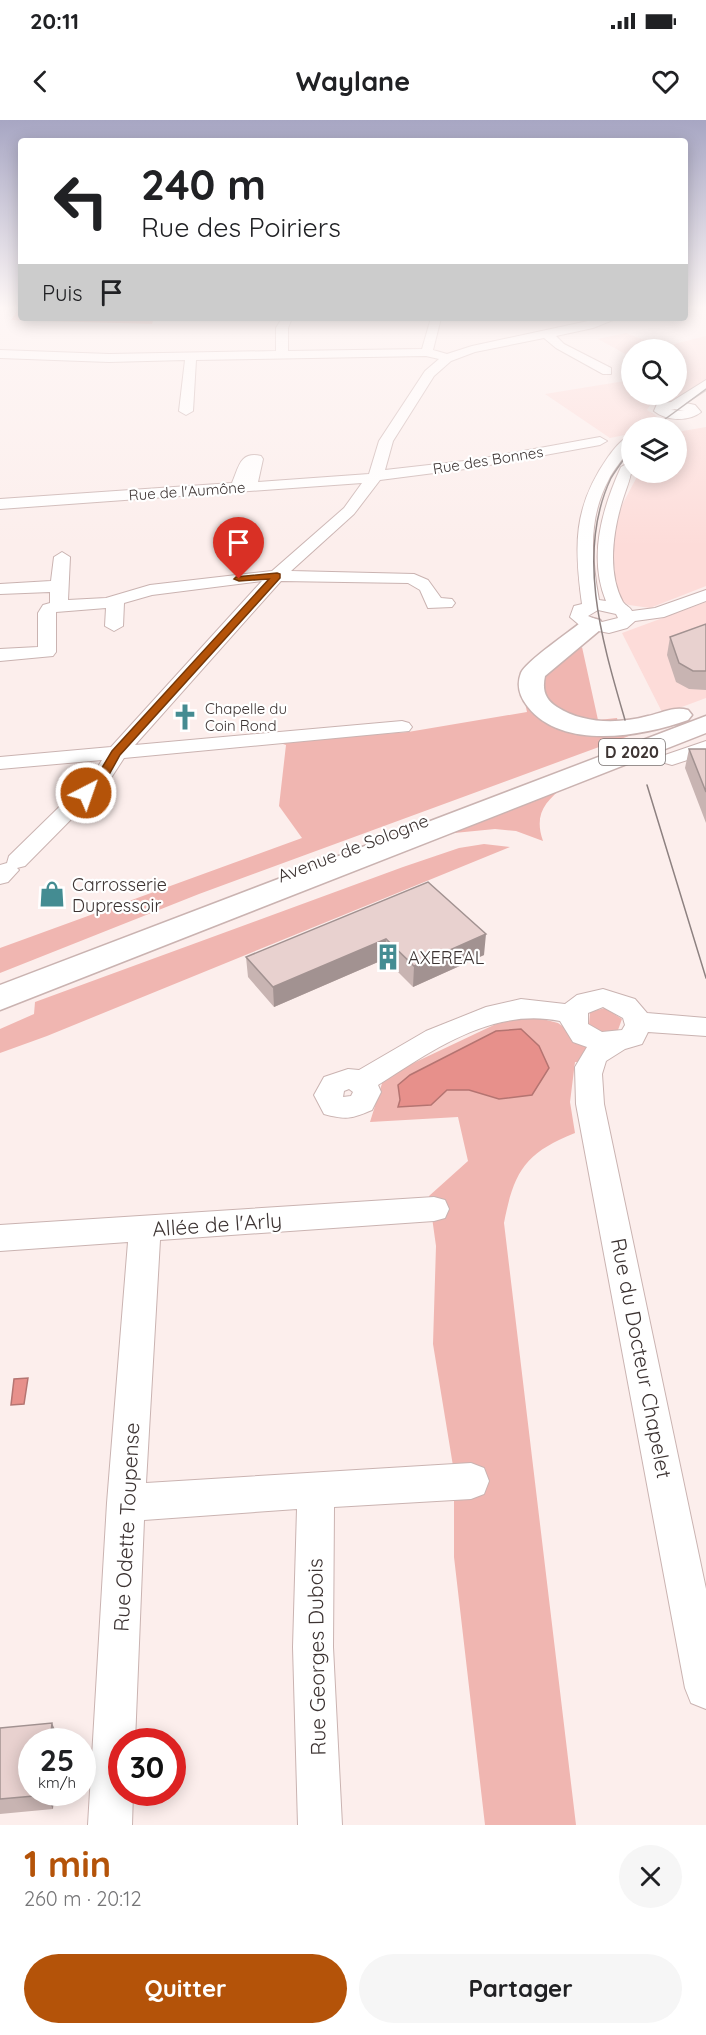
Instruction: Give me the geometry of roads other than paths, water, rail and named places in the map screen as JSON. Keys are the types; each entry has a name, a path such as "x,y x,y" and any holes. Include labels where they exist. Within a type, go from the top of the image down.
{"main road":[{"path":"591,615 533,673 529,683 532,697 540,707 578,725 607,729 652,724 706,706"},
{"name":"Avenue de Sologne","path":"0,985 706,712"},
{"name":"Avenue de Sologne","path":"0,998 558,781 706,726"}],"street":[{"path":"186,411 188,388"},
{"path":"8,869 102,777 116,754 277,576 349,511 375,477 386,441 420,388"},
{"path":"679,415 703,388"},
{"path":"679,415 706,395"},
{"name":"Rue des Bonnes","path":"375,477 473,464 600,441"},
{"path":"621,455 601,483 585,525 585,564 591,615 616,626 622,613"},
{"name":"Rue de l'Aumône","path":"0,504 375,477"},
{"path":"621,483 608,517 609,589 622,613"},
{"path":"0,656 47,652 47,613 59,598 62,557"},
{"path":"59,598 115,601 150,590 277,576 416,579 429,589 434,604 446,603"},
{"path":"0,589 52,586 59,598"},
{"path":"622,613 658,614 706,595"},
{"path":"114,626 115,601"},
{"path":"0,763 402,727"},
{"path":"672,759 706,747"},
{"path":"627,1034 632,1011 611,999 586,1001 575,1009 573,1022 585,1036 594,1041 627,1034 649,1023 706,1027"},
{"path":"363,1081 390,1063 473,1022 512,1009 548,1009 573,1015"},
{"name":"Rue du Docteur Chapelet","path":"627,1034 592,1056 588,1066 591,1104 706,1688"},
{"name":"Allée de l'Arly","path":"0,1238 434,1209"},
{"name":"Rue Odette Toupense","path":"110,1825 126,1503 145,1229"},
{"path":"126,1503 471,1481"},
{"name":"Rue Georges Dubois","path":"316,1490 313,1647 320,1825"}],"tram line":[{"path":"668,417 706,389"},
{"path":"621,464 611,478 600,507 595,537 594,568 601,630 625,720"},
{"path":"647,785 706,978"}],"place":[{"name":"Chapelle du Coin Rond","path":"185,717"},
{"name":"Carrosserie Dupressoir","path":"52,894"},
{"name":"AXEREAL","path":"388,957"}]}
